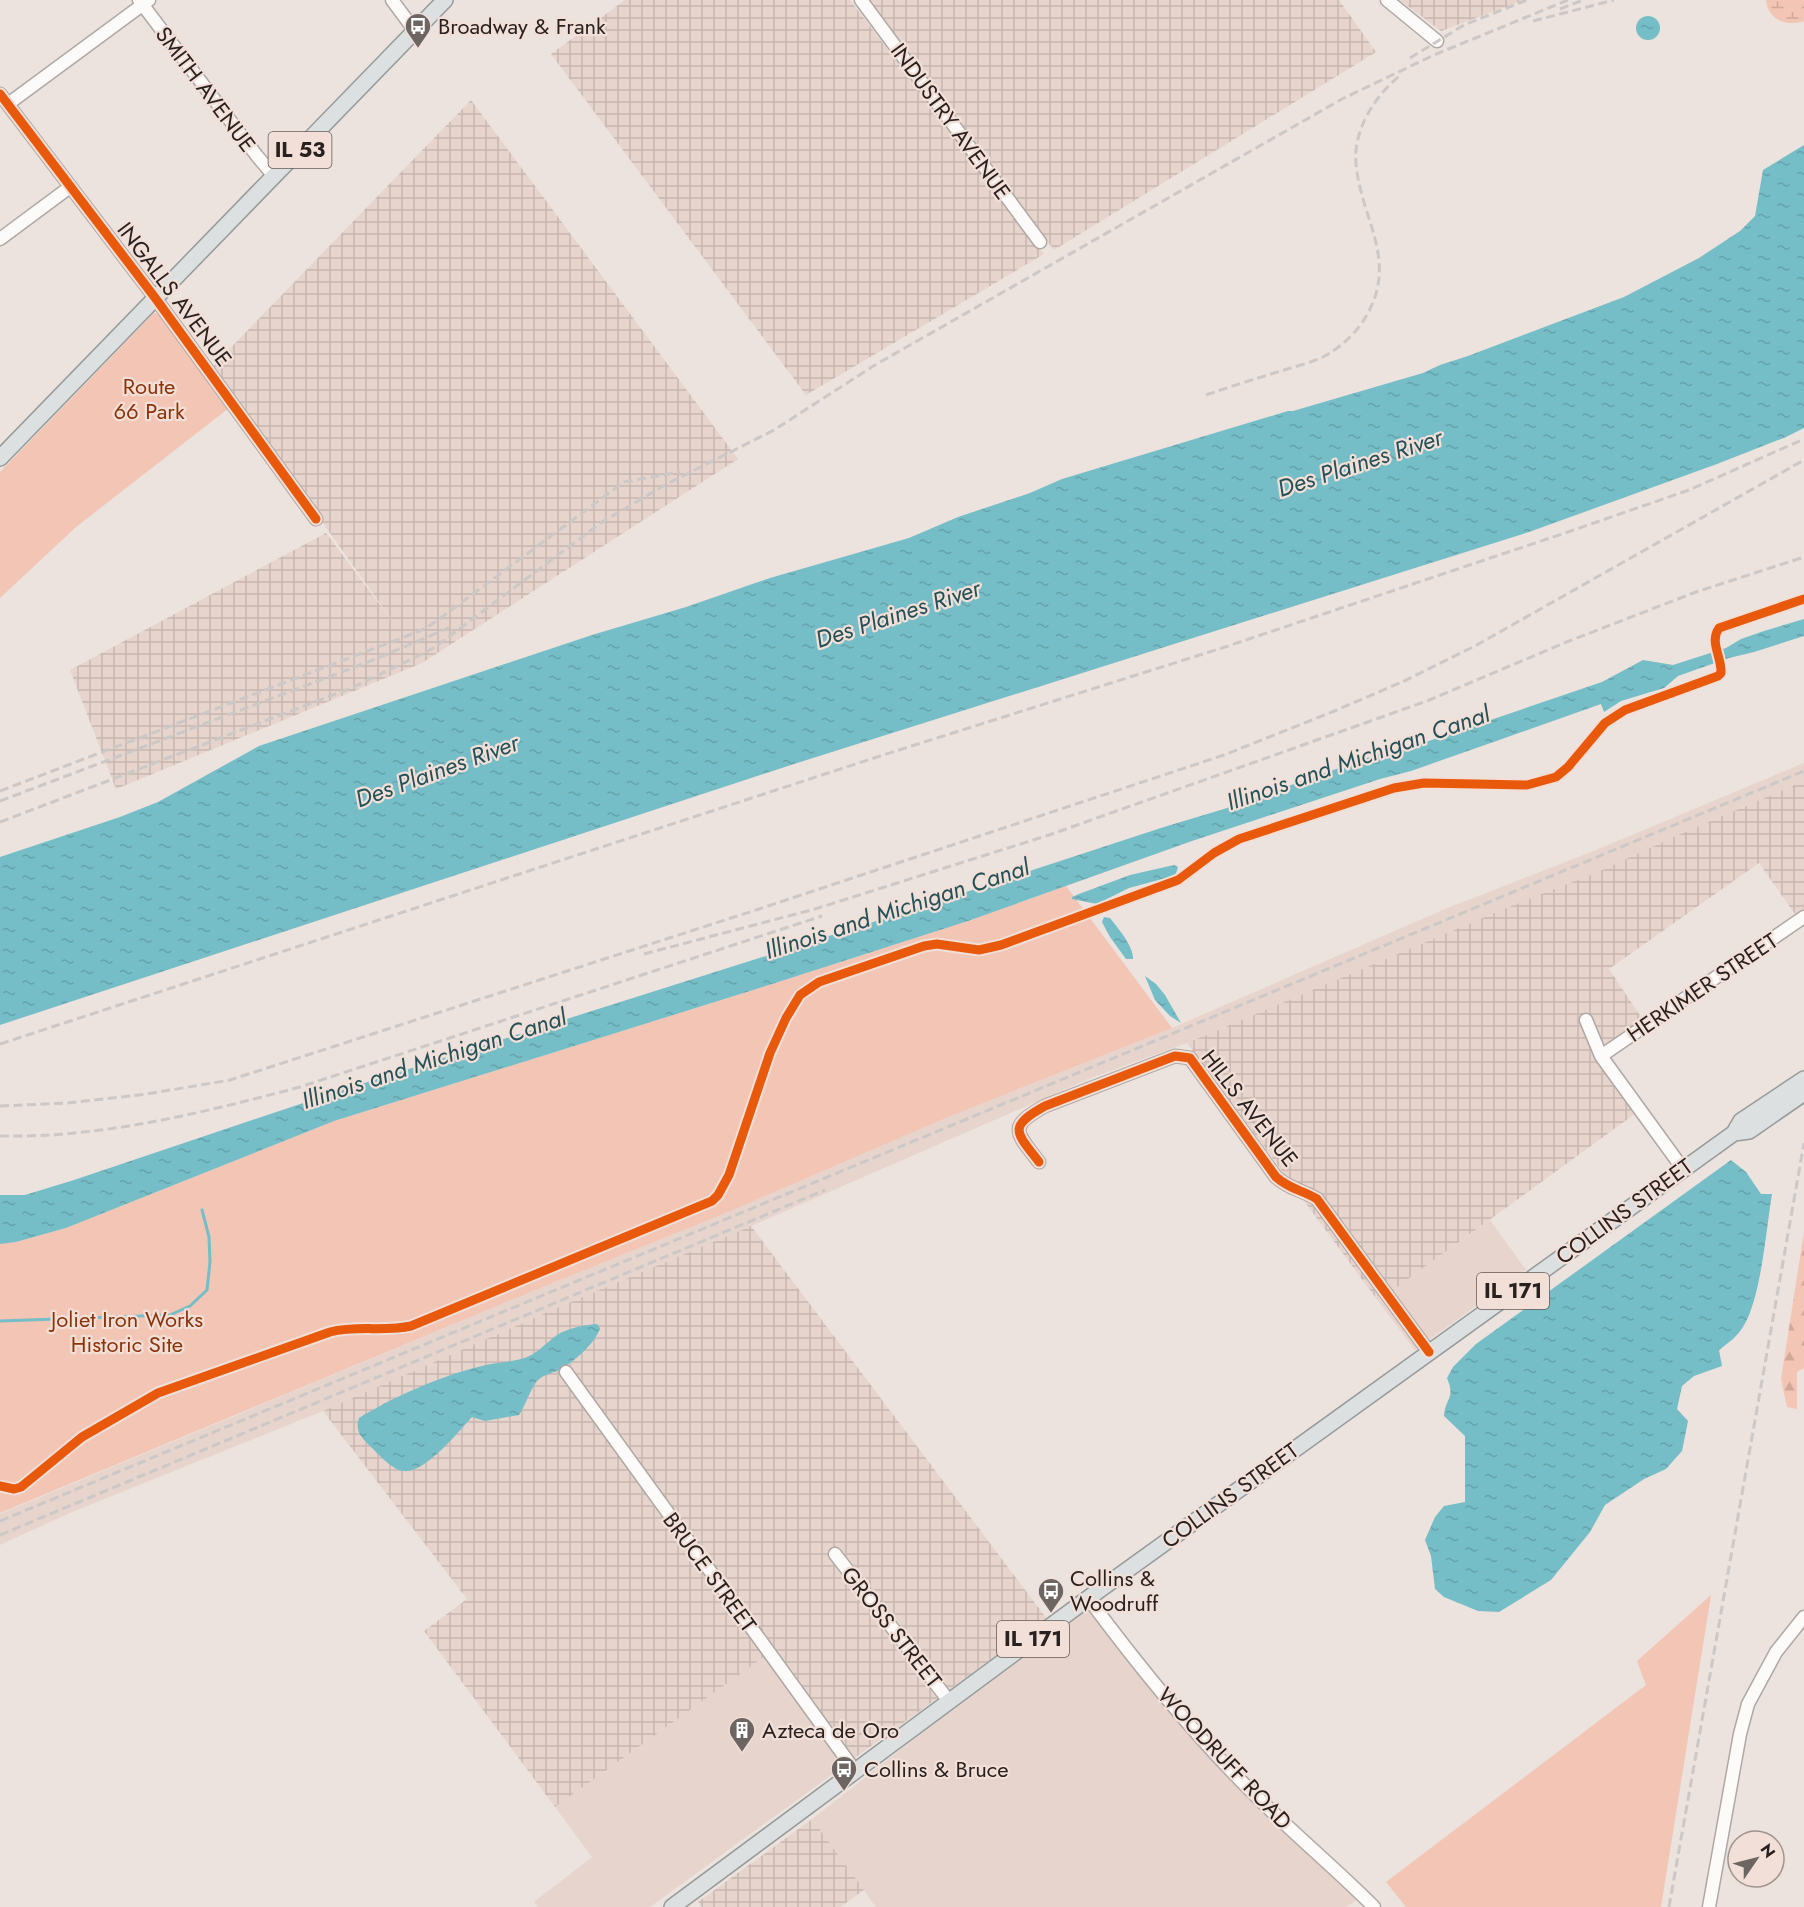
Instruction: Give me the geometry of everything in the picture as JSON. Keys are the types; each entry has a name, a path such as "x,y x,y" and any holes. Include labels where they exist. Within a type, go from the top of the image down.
{"main road":[{"name":"IL 53","path":"0,458 445,0"},
{"name":"COLLINS STREET","path":"679,1905 1088,1598 1734,1133 1741,1121 1804,1078"},
{"name":"COLLINS STREET","path":"1734,1133 1749,1131 1804,1093"}],"street":[{"path":"392,0 415,31"},
{"name":"INDUSTRY AVENUE","path":"861,0 1040,242"},
{"path":"1388,0 1437,41"},
{"path":"4,99 144,2"},
{"name":"SMITH AVENUE","path":"144,2 256,156 274,176"},
{"name":"INGALLS AVENUE","path":"4,99 156,299 316,519"},
{"path":"0,239 70,187"},
{"name":"HERKIMER STREET","path":"1601,1056 1804,917"},
{"path":"1586,1020 1601,1056 1683,1169"},
{"name":"HILLS AVENUE","path":"1039,1162 1019,1132 1022,1121 1030,1114 1045,1106 1175,1056 1190,1058 1275,1177 1289,1188 1307,1193 1317,1199 1429,1352"},
{"name":"BRUCE STREET","path":"566,1372 855,1771"},
{"name":"GROSS STREET","path":"836,1554 950,1701"},
{"name":"WOODRUFF ROAD","path":"1088,1598 1130,1655 1217,1756 1374,1907"},
{"path":"1709,1907 1740,1734 1748,1704 1776,1652 1804,1617"}],"shaded area":[{"path":"625,0 850,0 1044,254 806,395 551,54"},
{"path":"862,0 1339,0 1376,52 1054,250"},
{"path":"1400,0 1524,0 1441,31"},
{"path":"471,100 738,459 422,663 116,789 70,670 326,533 396,626 212,367"},
{"path":"1804,763 1804,781 1600,871 1499,911 1187,1043 1091,1078 323,1411 72,1512 0,1545 0,1514 533,1291 726,1213 946,1118 1172,1028 1445,909 1591,852"},
{"path":"1804,781 1804,927 1759,863 1609,969 1649,1029 1606,1057 1643,1108 1378,1301 1187,1043 1499,911 1600,871"},
{"path":"1490,1220 1526,1270 1415,1350 1378,1301"},
{"path":"751,1226 1047,1619 849,1762 772,1651 555,1807 424,1631 467,1599 323,1411 559,1307"},
{"path":"1088,1603 1127,1657 1361,1897 1346,1907 876,1907 812,1819"},
{"path":"772,1651 849,1762 650,1907 538,1907 534,1902 592,1857 555,1807"},
{"path":"812,1819 864,1890 840,1907 702,1907 698,1902"}],"green space":[{"path":"1766,0 1804,0 1804,21 1791,23 1779,20 1770,13"},
{"name":"Route 66 Park","path":"154,313 158,314 229,408 76,527 0,598 0,472"},
{"name":"Joliet Iron Works Historic Site","path":"1066,886 1172,1028 946,1118 726,1213 0,1513 0,1244 16,1242 66,1228 334,1121 750,991 968,921"},
{"path":"1804,1232 1804,1368 1797,1372 1797,1409 1787,1407 1781,1379"},
{"path":"1711,1595 1661,1907 1406,1907 1386,1882 1646,1685 1637,1661"}],"water":[{"path":"1648,16 1656,20 1660,28 1656,36 1648,40 1640,36 1636,28 1640,20"},
{"name":"Des Plaines River","path":"1804,145 1804,428 1786,437 1529,532 794,764 0,1025 0,857 158,802 259,746 770,578 909,538 958,517 1030,493 1062,479 1423,373 1624,297 1699,258 1740,231 1755,216 1763,170"},
{"name":"Illinois and Michigan Canal","path":"1804,619 1804,636 1678,676 1664,688 1621,701 1604,712 1601,704 1411,771 1380,779 1192,841 968,921 334,1121 66,1228 16,1242 0,1244 0,1195 25,1195 74,1180 336,1092 1224,809 1381,753 1423,743 1602,682 1643,660 1673,665 1726,648 1741,639"},
{"path":"1174,865 1178,867 1176,874 1129,888 1097,904 1072,899 1079,894 1130,875"},
{"path":"1104,917 1110,918 1121,932 1131,949 1133,959 1126,959 1110,937 1102,922"},
{"path":"1145,976 1165,995 1181,1023 1170,1016 1155,1000"},
{"path":"1731,1160 1746,1172 1761,1194 1772,1194 1759,1282 1743,1327 1719,1350 1722,1366 1694,1376 1682,1386 1677,1409 1688,1421 1682,1451 1666,1469 1644,1479 1605,1505 1590,1532 1551,1580 1499,1612 1478,1611 1444,1597 1435,1589 1431,1556 1425,1540 1435,1517 1444,1506 1465,1502 1465,1436 1444,1416 1450,1395 1447,1378 1453,1367 1476,1344"},
{"path":"597,1324 600,1328 598,1334 583,1352 563,1368 537,1381 519,1415 485,1421 472,1417 440,1451 421,1466 403,1471 395,1468 369,1445 359,1431 359,1418 417,1388 484,1365 527,1357 561,1333 576,1327"}],"waterway":[{"path":"0,1321 170,1315 190,1306 207,1290 210,1262 209,1237 202,1210"}],"railway":[{"path":"1410,58 1464,25 1527,0"},
{"path":"0,822 354,687 426,652 602,522 665,485 774,430 875,365 1342,99 1434,55 1568,0"},
{"path":"1560,9 1583,0"},
{"path":"1533,21 1614,0"},
{"path":"1206,395 1323,357 1350,337 1366,317 1377,290 1378,253 1359,182 1356,150 1362,125 1368,113 1383,92 1402,74"},
{"path":"0,1044 880,756 1225,647 1565,533 1689,490 1804,439"},
{"path":"0,1106 67,1103 147,1094 230,1080 759,909 1224,755 1402,682 1475,646 1804,460"},
{"path":"0,791 420,631 624,482 680,472"},
{"path":"644,954 815,909 1049,835 1427,701 1564,643 1696,592 1804,557"},
{"path":"0,801 376,659 453,626"},
{"path":"0,1521 1804,771"},
{"path":"0,1136 76,1133 152,1122 300,1087 822,916"},
{"path":"1669,1907 1804,1143"},
{"path":"0,1535 825,1190"}],"cycle path":[{"path":"0,94 156,299 316,519"},
{"path":"0,1486 14,1489 21,1487 82,1437 158,1393 330,1332 411,1326 712,1201 729,1175 770,1053 786,1018 800,995 819,982 924,946 937,944 979,950 1001,945 1178,880 1214,853 1239,839 1394,788 1424,783 1527,785 1556,777 1568,767 1605,723 1625,710 1718,676 1721,673 1721,667 1715,639 1719,628 1804,599"},
{"path":"1039,1162 1025,1144 1019,1131 1020,1125 1033,1113 1045,1106 1175,1056 1190,1058 1276,1177 1286,1185 1317,1199 1429,1352"}],"place":[{"name":"Broadway & Frank","path":"418,49"},
{"name":"Collins & Woodruff","path":"1051,1614"},
{"name":"Azteca de Oro","path":"742,1753"},
{"name":"Collins & Bruce","path":"844,1792"}]}
